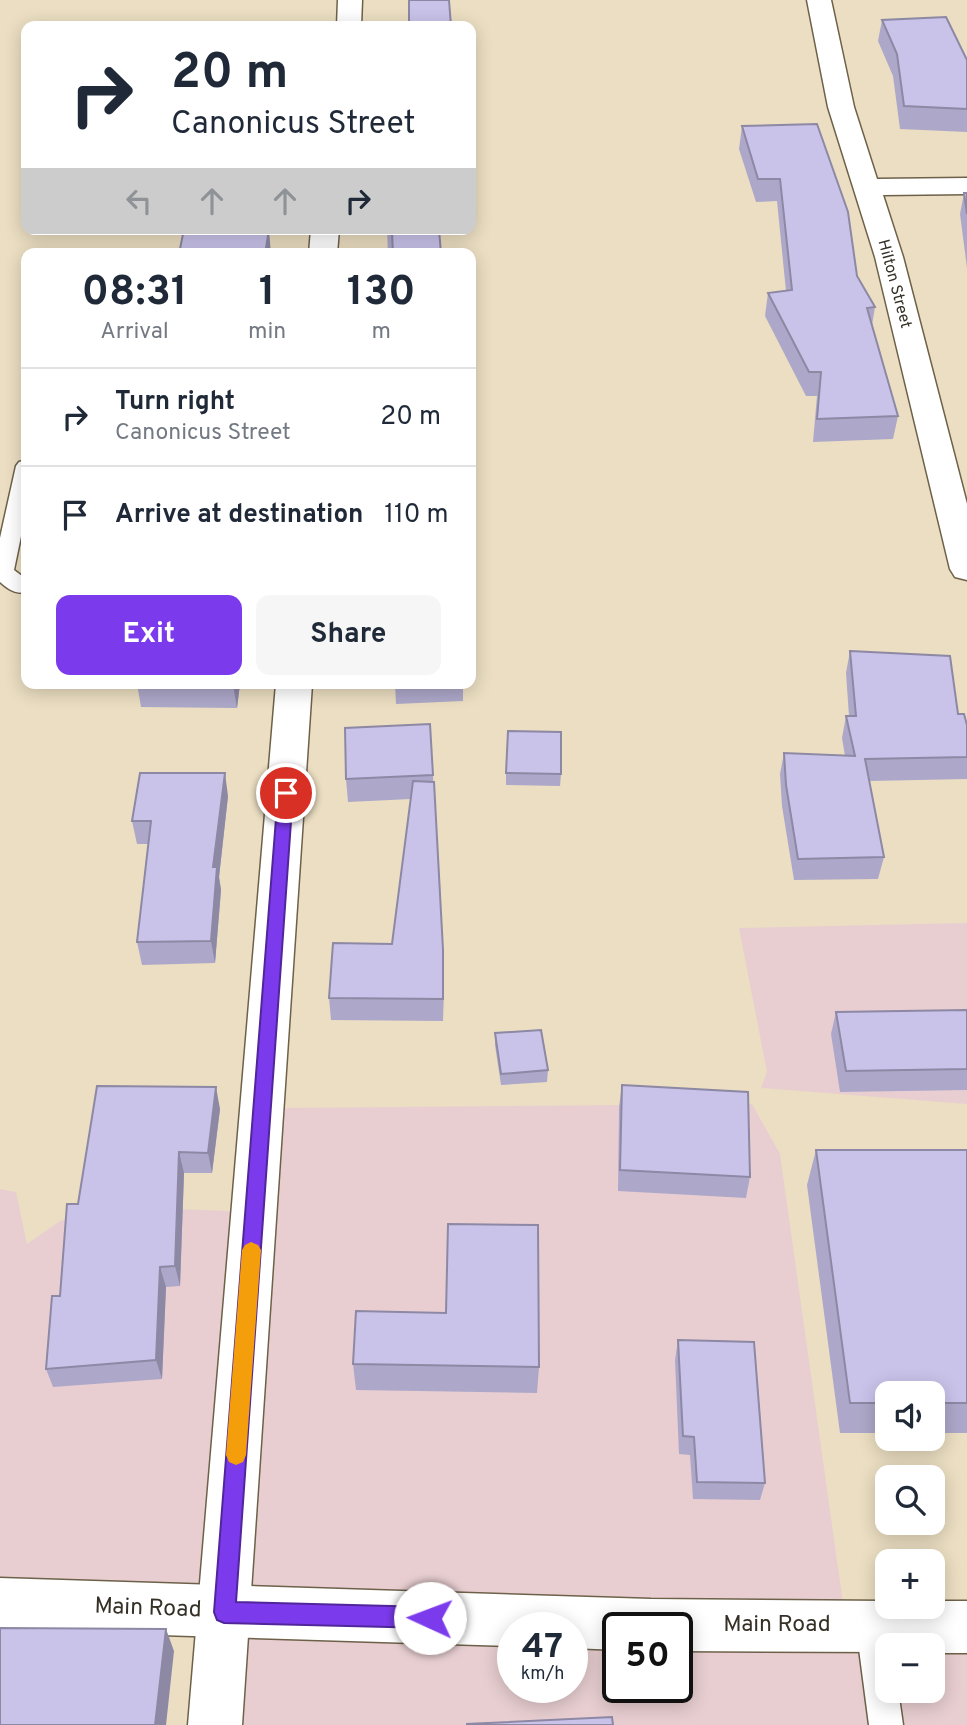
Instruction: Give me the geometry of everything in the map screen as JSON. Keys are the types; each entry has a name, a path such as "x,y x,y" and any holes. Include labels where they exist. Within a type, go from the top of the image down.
{"street":[{"path":"349,21 350,0"},
{"name":"Hilton Street","path":"819,0 841,107 889,257 967,569"},
{"path":"866,187 967,186"},
{"path":"215,1725 294,689"},
{"name":"Main Road","path":"0,1604 652,1625 967,1628"}],"lane":[{"path":"21,489 3,572 17,586 21,586"},
{"path":"872,1626 886,1725"}],"shaded area":[{"path":"967,923 967,1104 761,1088 767,1072 739,928"},
{"path":"752,1104 780,1154 846,1625 967,1628 967,1725 226,1725 232,1616 0,1600 0,1189 16,1192 27,1244 60,1221 122,1207 255,1212 280,1108"}],"building":[{"path":"409,0 449,0 451,21 409,21"},
{"path":"946,17 967,60 967,109 904,106 897,54 882,20"},
{"path":"817,124 848,212 857,276 875,307 867,308 898,416 817,419 821,372 809,372 768,293 792,290 780,179 758,179 742,126"},
{"path":"964,193 967,193 967,214"},
{"path":"183,235 268,235 266,248 180,248"},
{"path":"392,235 439,235 441,248 393,248"},
{"path":"850,651 950,656 958,714 964,714 967,725 967,757 865,759 884,857 798,859 786,785 784,753 855,756 846,716 856,716"},
{"path":"430,724 433,775 346,779 345,728"},
{"path":"508,731 561,732 561,774 506,773"},
{"path":"140,773 225,773 213,867 217,867 211,941 137,942 151,821 132,821"},
{"path":"413,781 434,782 443,999 329,998 333,943 392,944"},
{"path":"967,1010 967,1069 846,1071 836,1012"},
{"path":"541,1030 548,1070 501,1074 495,1033"},
{"path":"622,1085 748,1092 750,1177 620,1170"},
{"path":"97,1086 216,1087 208,1153 179,1152 175,1266 160,1267 156,1360 46,1369 52,1296 60,1296 67,1204 78,1204"},
{"path":"816,1150 967,1150 967,1403 945,1403 945,1381 875,1381 875,1403 850,1403"},
{"path":"448,1224 538,1225 539,1367 353,1364 356,1311 446,1313"},
{"path":"678,1340 754,1342 765,1483 697,1482 694,1437 683,1436"},
{"path":"0,1628 166,1629 155,1725 0,1725"},
{"path":"612,1717 613,1725 467,1725 467,1724"}],"slow traffic":[{"path":"236,1455 251,1250"}],"route":[{"path":"286,793 224,1612 430,1618"}]}
